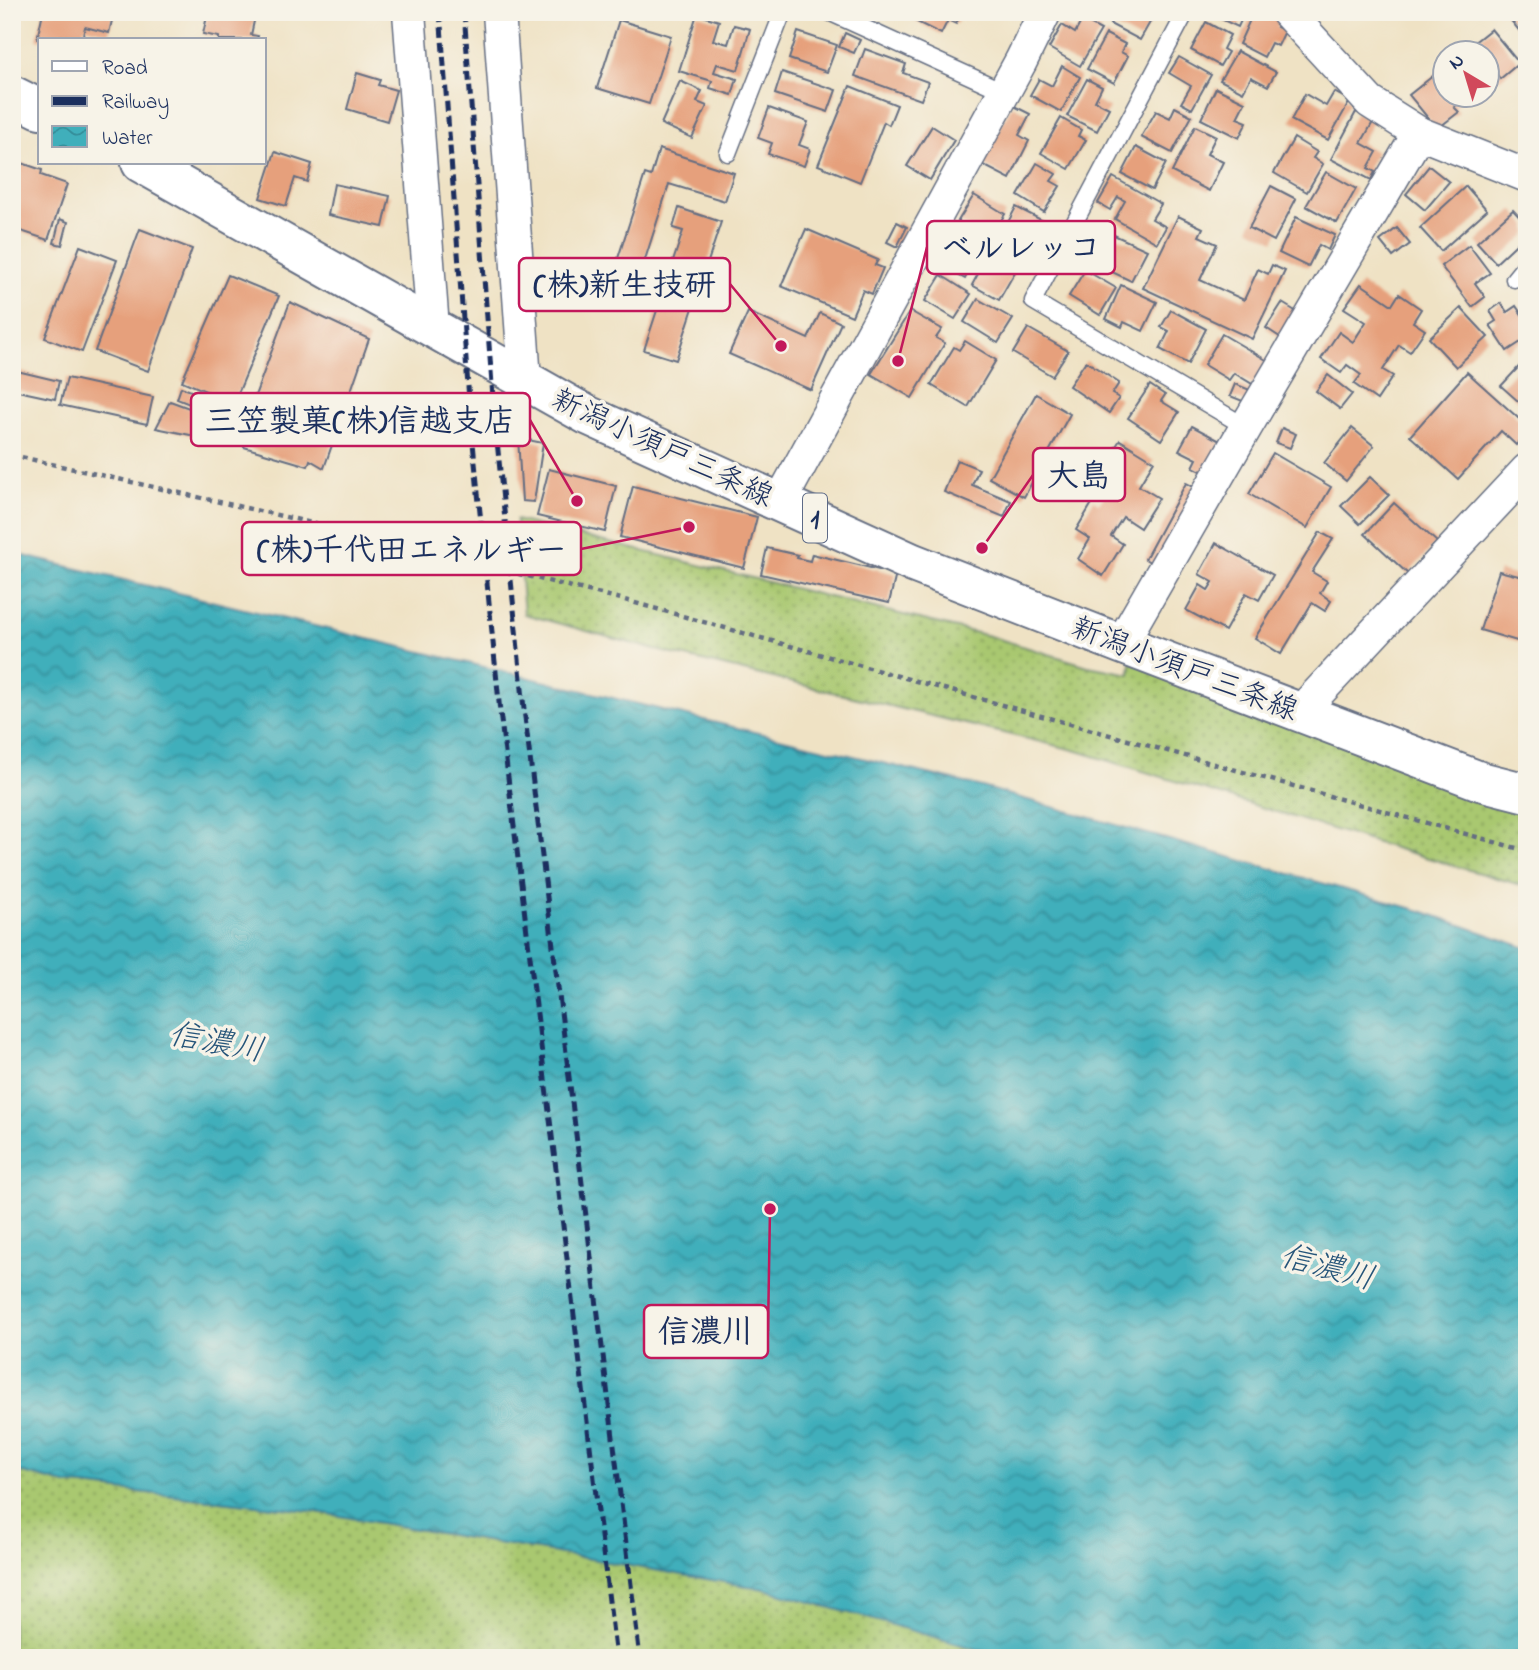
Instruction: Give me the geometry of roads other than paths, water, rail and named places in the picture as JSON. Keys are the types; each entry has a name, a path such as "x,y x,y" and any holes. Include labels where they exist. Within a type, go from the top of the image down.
{"main road":[{"path":"12,94 38,107"},
{"name":"新潟小須戸三条線","path":"143,164 587,415 914,563 1480,781 1527,793"}],"street":[{"path":"409,12 433,328"},
{"path":"499,12 524,380"},
{"path":"780,502 1005,92 1045,12"},
{"path":"1287,12 1370,102 1419,133 1527,176"},
{"path":"1121,644 1419,133"},
{"path":"1300,712 1527,470"}],"lane":[{"path":"728,153 783,12"},
{"path":"829,12 1005,92"},
{"path":"1186,12 1034,301 1246,427"},
{"path":"1514,279 1527,263"}],"water":[{"name":"信濃川","path":"12,553 982,787 1421,911 1527,948 1527,1658 1008,1658 765,1589 311,1511 65,1484 12,1470"}],"railway":[{"path":"440,12 470,413 500,712 616,1658"},
{"path":"464,12 494,411 524,709 640,1658"}],"place":[{"name":"(株)新生技研","path":"781,346"},
{"name":"ベルレッコ","path":"898,361"},
{"name":"三笠製菓(株)信越支店","path":"577,501"},
{"name":"(株)千代田エネルギー","path":"689,527"},
{"name":"大島","path":"982,548"},
{"name":"信濃川","path":"770,1209"}]}
